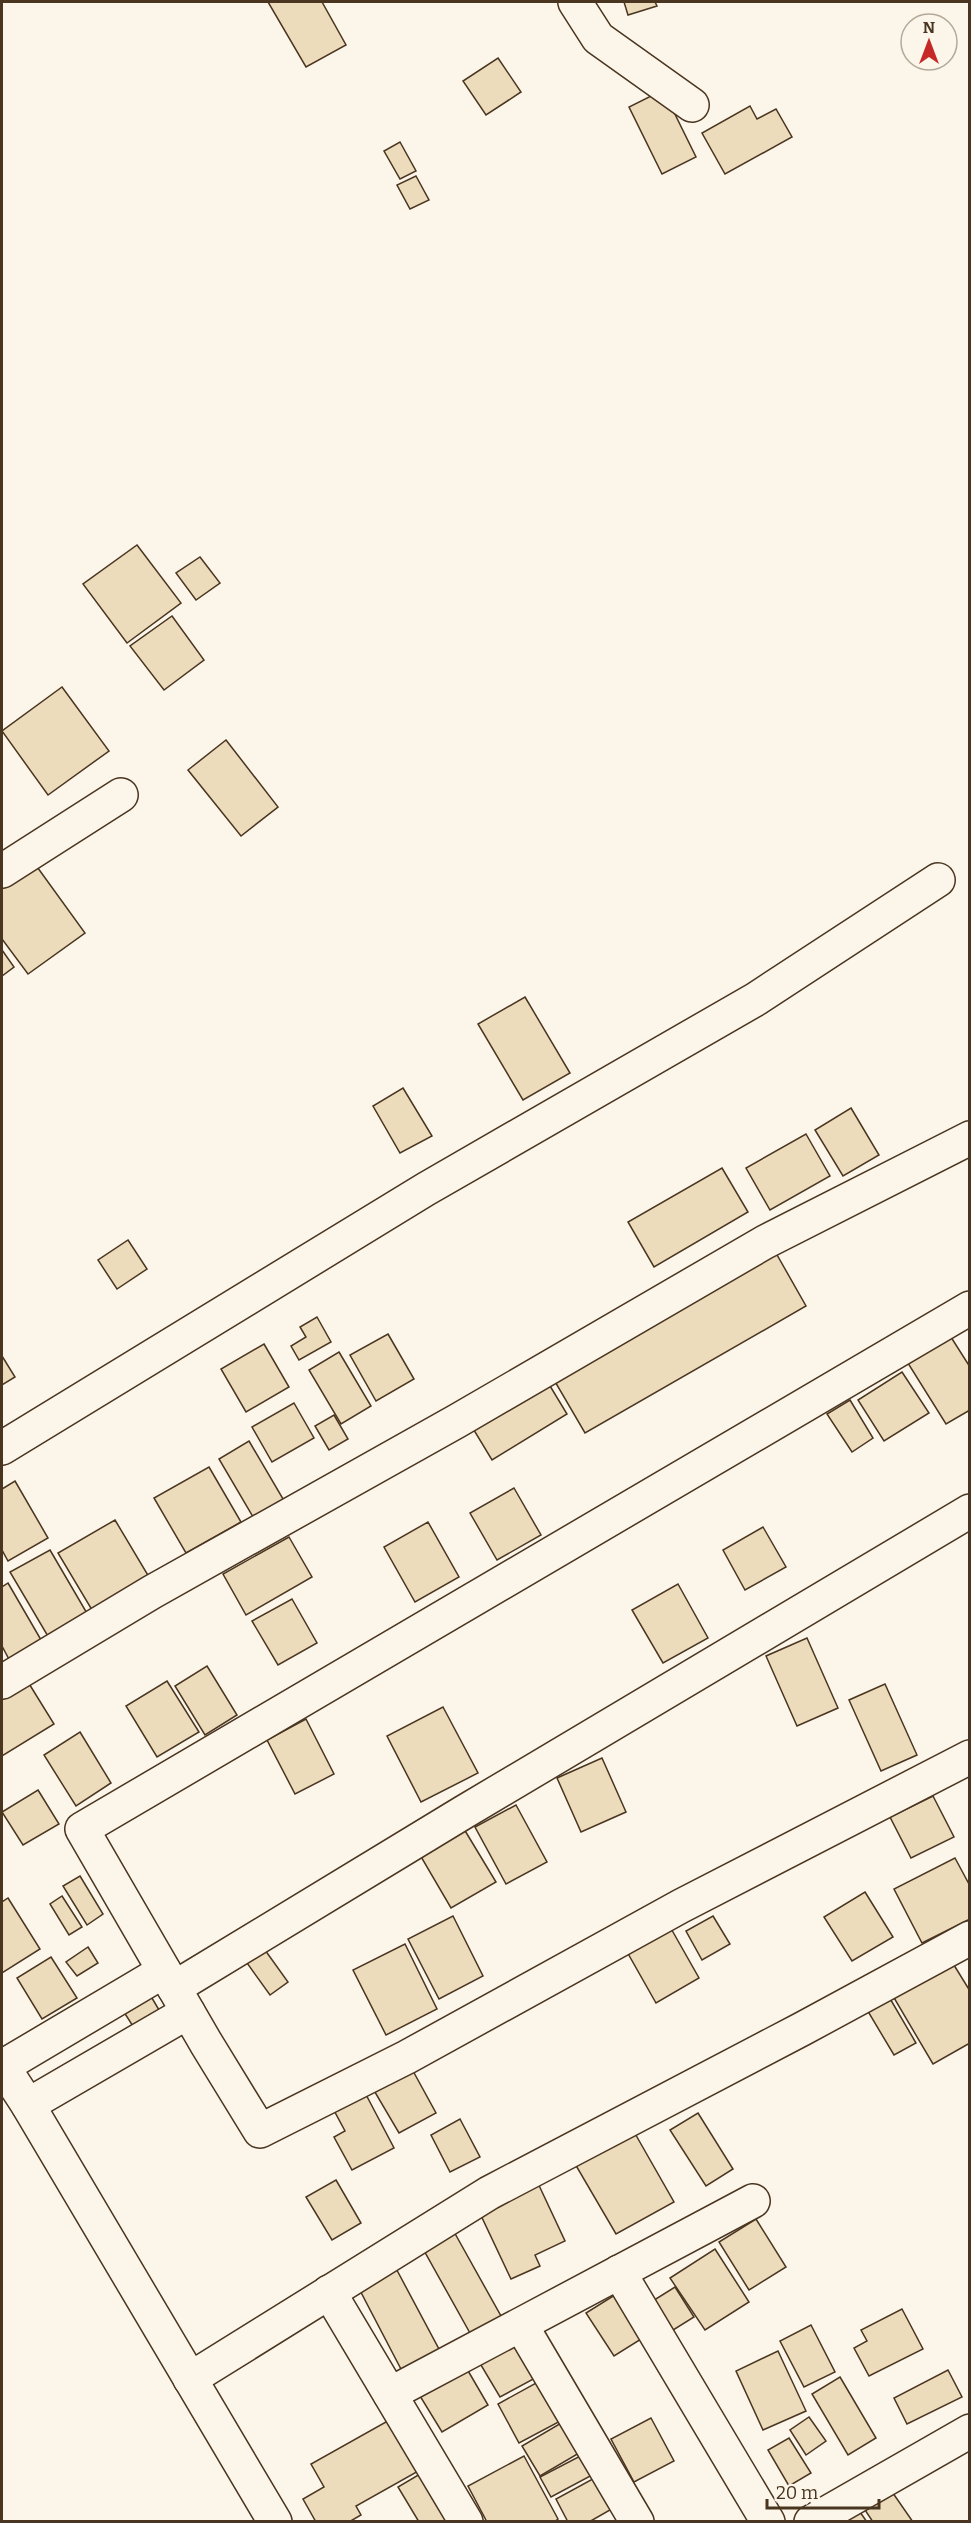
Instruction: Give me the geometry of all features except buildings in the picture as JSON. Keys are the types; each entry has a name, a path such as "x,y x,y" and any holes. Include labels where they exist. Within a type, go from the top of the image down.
{"street":[{"path":"575,2 598,38 692,105"},
{"path":"2,871 121,795"},
{"path":"2,1448 426,1189 756,999 938,880"},
{"path":"2,1682 152,1592 457,1421 765,1242 969,1138"},
{"path":"969,1308 82,1828 175,1990 260,2131 406,2057 681,1906 969,1757"},
{"path":"28,2105 175,1990 475,1806 969,1511"},
{"path":"190,2379 489,2193 969,1938"},
{"path":"175,1990 2,2066 28,2105 275,2522"},
{"path":"390,2394 753,2201"},
{"path":"618,2272 768,2522"},
{"path":"329,2292 466,2522"},
{"path":"521,2325 636,2522"},
{"path":"811,2522 969,2431"}]}
